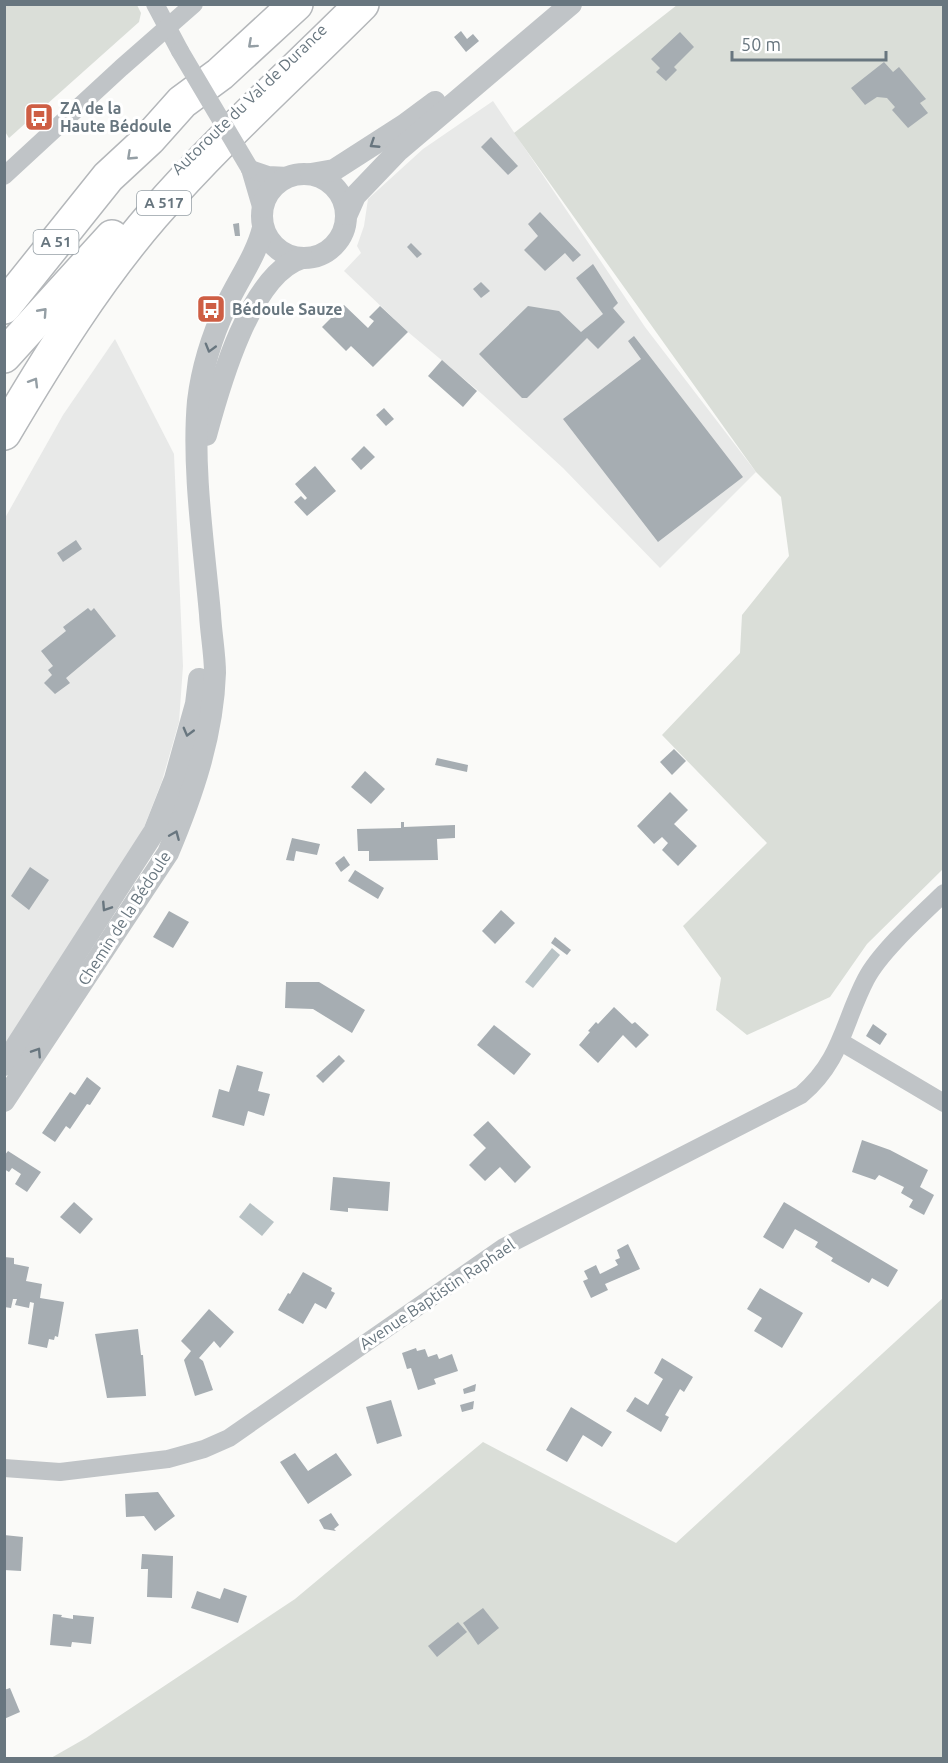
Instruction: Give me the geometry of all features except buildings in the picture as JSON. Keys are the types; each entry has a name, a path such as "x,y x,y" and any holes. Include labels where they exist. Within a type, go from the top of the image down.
{"highway":[{"name":"A 51","path":"4,307 108,177 149,139 182,102 220,74 296,4"},
{"name":"Autoroute du Val de Durance","path":"4,356 200,143 349,4"},
{"name":"A 517","path":"4,433 76,318 152,216 215,147 362,4"},
{"path":"4,280 108,177"}],"street":[{"path":"155,4 250,169 269,240 289,256 302,258 314,257 335,245 344,231 347,214 355,196 399,150 569,4"},
{"path":"7,166 194,4"},
{"path":"311,174 334,170 404,125 569,4"},
{"path":"250,169 268,175 288,176 300,173 325,179 336,188 344,200 347,214"},
{"path":"262,219 265,199 271,189 288,176"},
{"name":"Chemin de la Bédoule","path":"4,1101 168,853 186,810 200,765 208,729 215,673 199,481 198,410 211,340 226,305 254,254 262,219"},
{"name":"Chemin de la Bédoule","path":"199,481 205,439 214,403 239,337 264,288 279,271 291,262 302,258"},
{"name":"Chemin de la Bédoule","path":"4,1065 154,832 175,779 196,704 210,612"},
{"name":"Avenue Baptistin Raphael","path":"4,1468 60,1472 168,1459 204,1449 229,1437 504,1247 801,1095 817,1081 840,1042 866,978 879,959 944,893"},
{"path":"840,1042 944,1103"}],"shaded area":[{"path":"5,4 137,5 141,13 139,22 9,138 4,130"},
{"path":"677,5 943,5 943,869 867,944 830,997 747,1035 716,1010 721,978 683,926 767,843 662,735 740,653 742,615 789,556 781,497 756,472 514,133"},
{"path":"493,101 645,327 756,472 660,568 563,468 482,394 408,332 344,271 361,253 357,246 364,226 368,199 423,149"},
{"path":"115,339 174,454 183,666 179,722 162,781 139,840 5,1045 5,518 63,415"},
{"path":"552,948 560,955 533,988 525,982"},
{"path":"250,1203 274,1222 262,1236 239,1217"},
{"path":"943,1298 943,1758 51,1758 86,1738 295,1599 483,1442 676,1543"}],"place":[{"name":"ZA de la Haute Bédoule","path":"39,117"},
{"name":"Bédoule Sauze","path":"211,309"}]}
